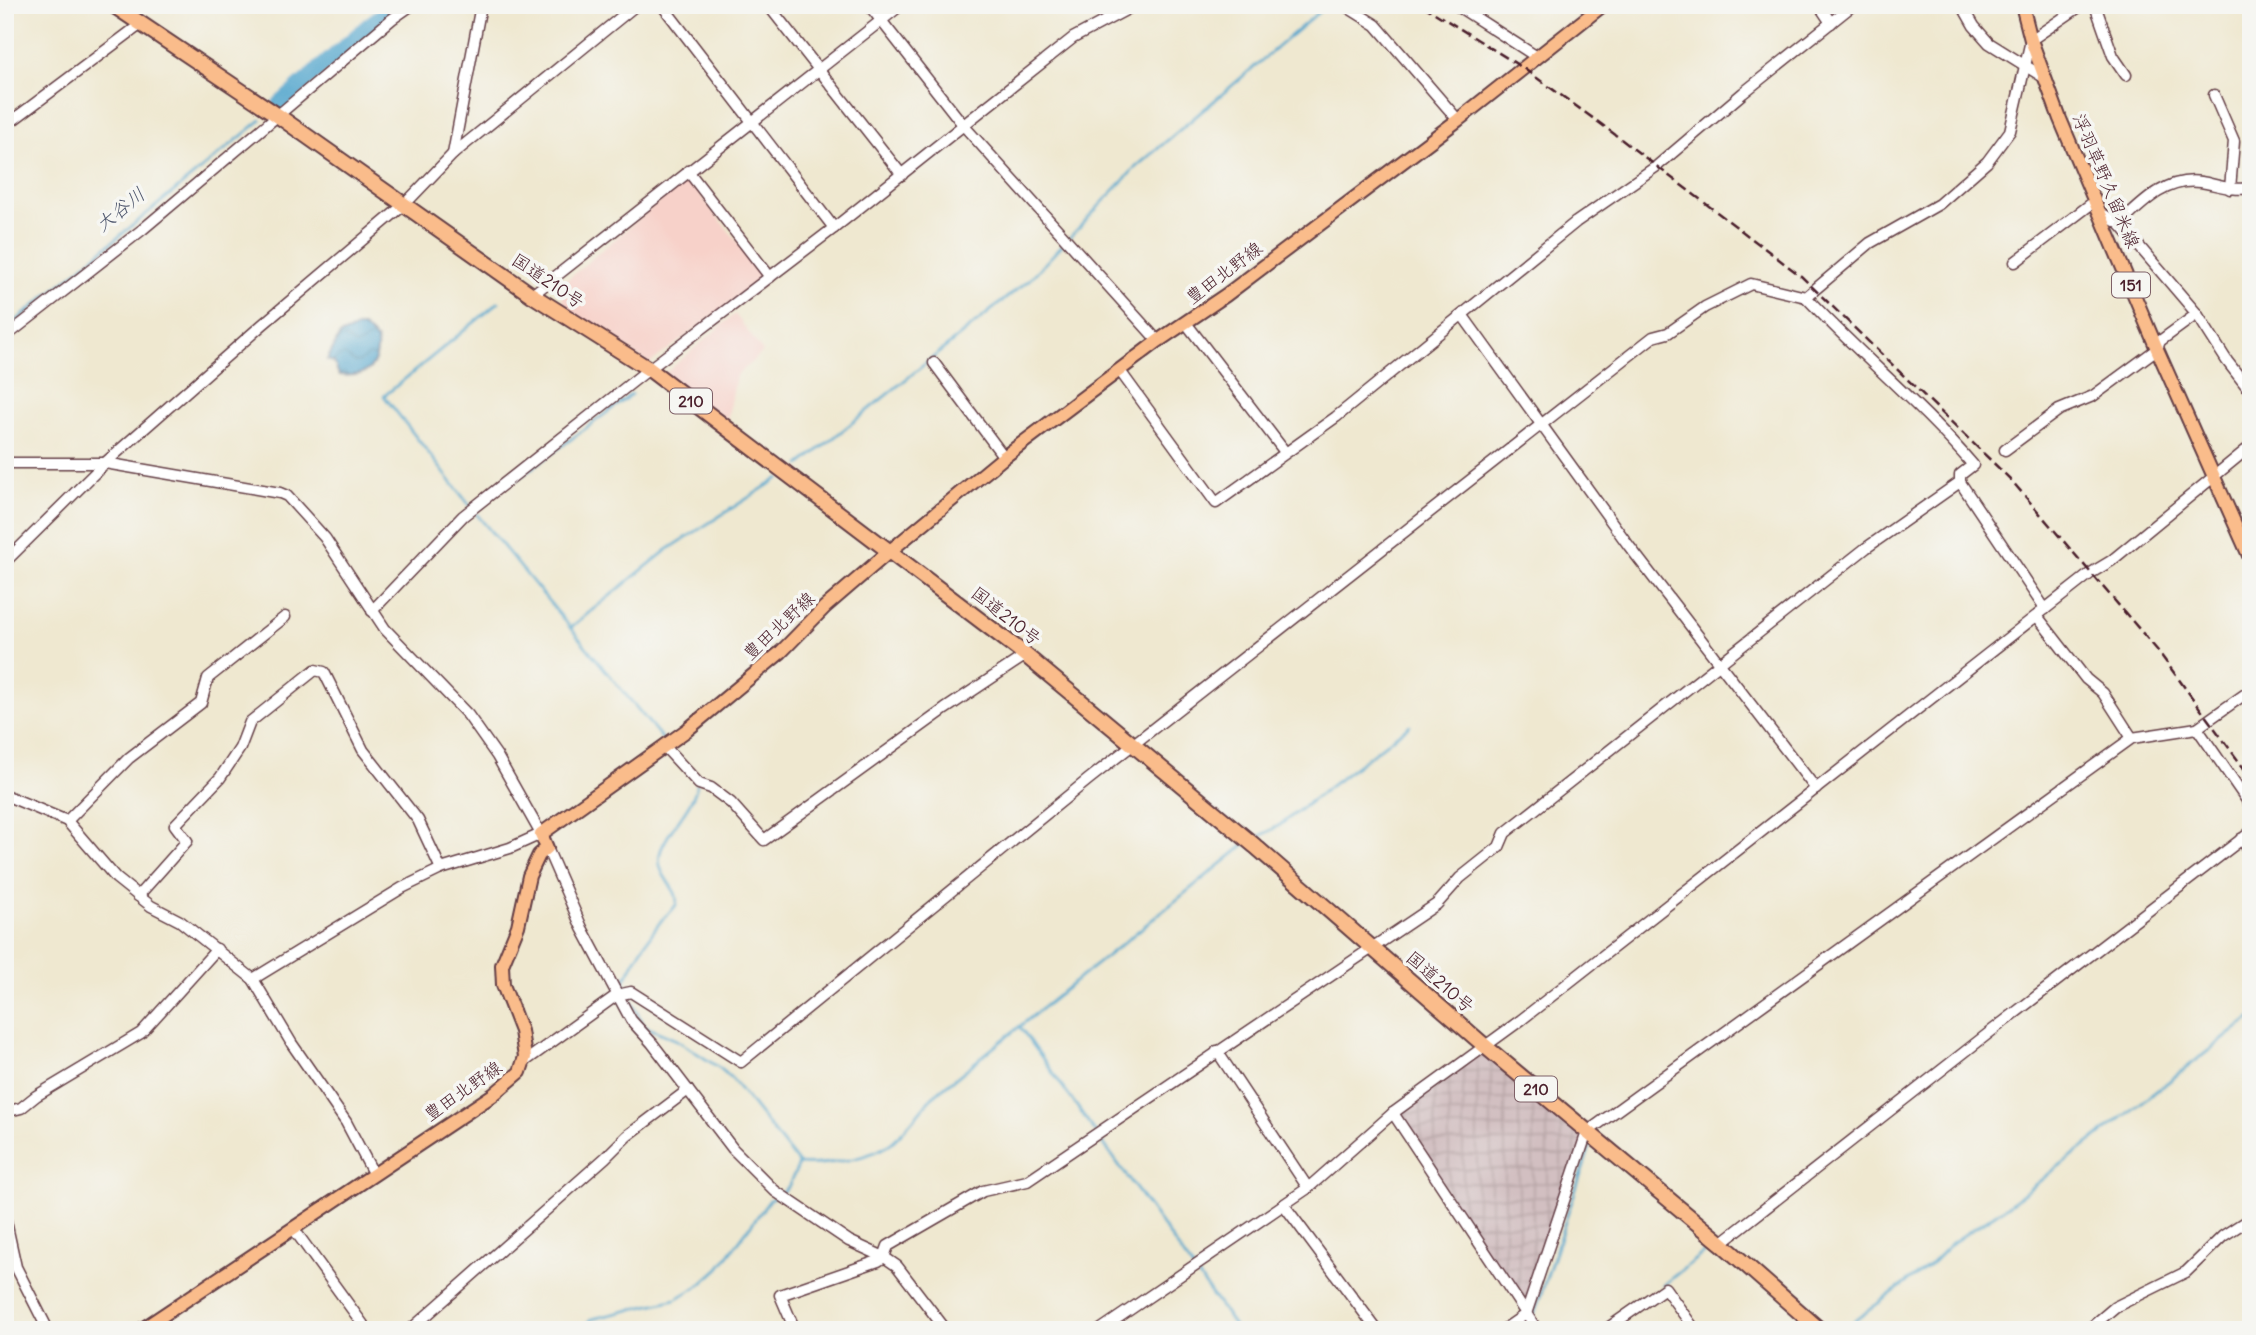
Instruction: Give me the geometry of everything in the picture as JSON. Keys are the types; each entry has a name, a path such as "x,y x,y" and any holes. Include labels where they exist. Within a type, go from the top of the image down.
{"highway":[{"name":"国道210号","path":"113,5 277,115 532,295 649,369 1026,656 1255,846 1486,1047 1721,1243 1820,1330"}],"main road":[{"name":"豊田北野線","path":"541,834 687,730 780,652 825,607 890,551 1004,457 1458,120 1603,5"},
{"name":"浮羽草野久留米線","path":"2022,5 2031,40 2060,119 2157,349 2251,560"},
{"path":"541,834 547,848"},
{"name":"豊田北野線","path":"141,1330 373,1172 493,1095 520,1072 525,1052 521,1031 508,1000 502,965 518,926 529,876 540,855 547,848"}],"street":[{"path":"5,337 143,229 412,5"},
{"path":"453,154 481,5"},
{"path":"5,562 105,463 405,204 453,154 636,5"},
{"path":"662,5 834,228"},
{"path":"768,5 902,174"},
{"path":"869,5 964,126 1158,341"},
{"path":"532,295 901,5"},
{"path":"372,611 463,516 834,228 1073,38 1135,5"},
{"path":"1344,5 1376,25 1458,120"},
{"path":"1456,5 1537,57"},
{"path":"1819,5 1831,23"},
{"path":"1120,370 1216,503 1336,416 1576,222 1657,166 1853,5"},
{"path":"1962,5 1989,43 2045,78"},
{"path":"1806,297 1870,243 1938,204 1987,162 2010,131 2031,40 2082,5"},
{"path":"2095,5 2113,56 2126,75"},
{"path":"5,126 141,24"},
{"path":"2214,95 2234,141 2230,189"},
{"path":"688,171 770,277"},
{"path":"2120,223 2164,188 2179,182 2199,182 2239,190 2251,188"},
{"path":"2015,262 2098,207 2120,223 2197,314 2251,392"},
{"path":"524,1062 617,995 631,992 741,1062 1134,744 1653,337 1668,333 1705,307 1751,284 1806,297 1836,329 1944,430 1973,465 1960,475 1960,482 2086,679 2103,693 2132,738"},
{"path":"2005,450 2059,410 2093,396 2157,349 2160,341 2197,314"},
{"path":"1463,316 1629,546 1816,789"},
{"path":"1186,323 1285,452"},
{"path":"934,363 1004,457"},
{"path":"1100,1330 1308,1188 1393,1112 1486,1047 2091,573 2111,561 2251,446"},
{"path":"5,463 105,463 288,496 325,538 372,611 400,646 468,715 497,756 541,834 510,848 441,869 402,888 253,979"},
{"path":"795,1330 780,1295 884,1256 888,1246 982,1191 1027,1181 1437,904 1461,878 1499,847 1505,833 1866,548 1960,482"},
{"path":"67,821 129,758 201,703 208,678 285,617"},
{"path":"665,747 699,784 711,788 731,803 764,840 945,709 1026,656"},
{"path":"138,896 187,841 175,825 220,778 240,748 250,722 315,670 324,672 331,683 362,750 418,820 441,869"},
{"path":"1503,1330 1526,1314 1587,1132 2132,738 2197,729 2251,690"},
{"path":"2197,729 2251,806"},
{"path":"5,795 67,821 116,878 151,906 180,921 253,979 292,1044 346,1122 373,1172"},
{"path":"1721,1243 1996,1027 2251,832"},
{"path":"2241,839 2251,852"},
{"path":"547,848 582,928 631,1020 652,1043 733,1149 775,1191 849,1241 884,1256 897,1266 946,1330"},
{"path":"5,1112 21,1108 57,1083 141,1033 217,949"},
{"path":"1217,1051 1308,1188"},
{"path":"410,1330 627,1136 688,1090"},
{"path":"1393,1112 1537,1330"},
{"path":"1284,1205 1377,1330"},
{"path":"5,1217 16,1267 48,1330"},
{"path":"2088,1330 2115,1307 2186,1272 2223,1236 2251,1219"},
{"path":"293,1228 367,1330"},
{"path":"1605,1330 1665,1287 1695,1330"}],"shaded area":[{"path":"687,178 765,277 649,364 563,306 562,284"},
{"path":"735,314 763,352 736,376 727,421 663,375"},
{"path":"1486,1047 1587,1132 1526,1314 1393,1113"}],"water":[{"path":"363,327 377,340 376,357 364,372 357,375 339,375 334,362 327,360 340,335"}],"waterway":[{"name":"大谷川","path":"280,104 369,25 396,5"},
{"path":"1070,237 1136,167 1327,5"},
{"name":"大谷川","path":"5,330 261,120"},
{"path":"800,465 1030,279 1065,242"},
{"path":"470,506 384,396 499,302"},
{"path":"516,480 632,394"},
{"path":"570,628 667,550 779,478"},
{"path":"474,511 664,741"},
{"path":"1255,839 1280,825 1410,725"},
{"path":"627,990 624,981 637,958 656,928 676,905 675,893 663,874 659,859 665,842 691,801 697,784"},
{"path":"2231,841 2251,826"},
{"path":"629,996 644,1026 677,1040 732,1079 799,1164 821,1164 859,1157 891,1143 932,1097 1246,844"},
{"path":"1842,1330 1930,1265 1952,1243 2010,1204 2251,1018"},
{"path":"1020,1027 1237,1330"},
{"path":"1531,1315 1535,1312 1591,1144"},
{"path":"579,1330 592,1319 676,1299 700,1285 719,1268 769,1201 788,1187 799,1164"},
{"path":"1663,1285 1712,1246"}],"railway":[{"path":"1422,5 1523,68 1801,276 2011,480 2158,651 2251,778"}]}
